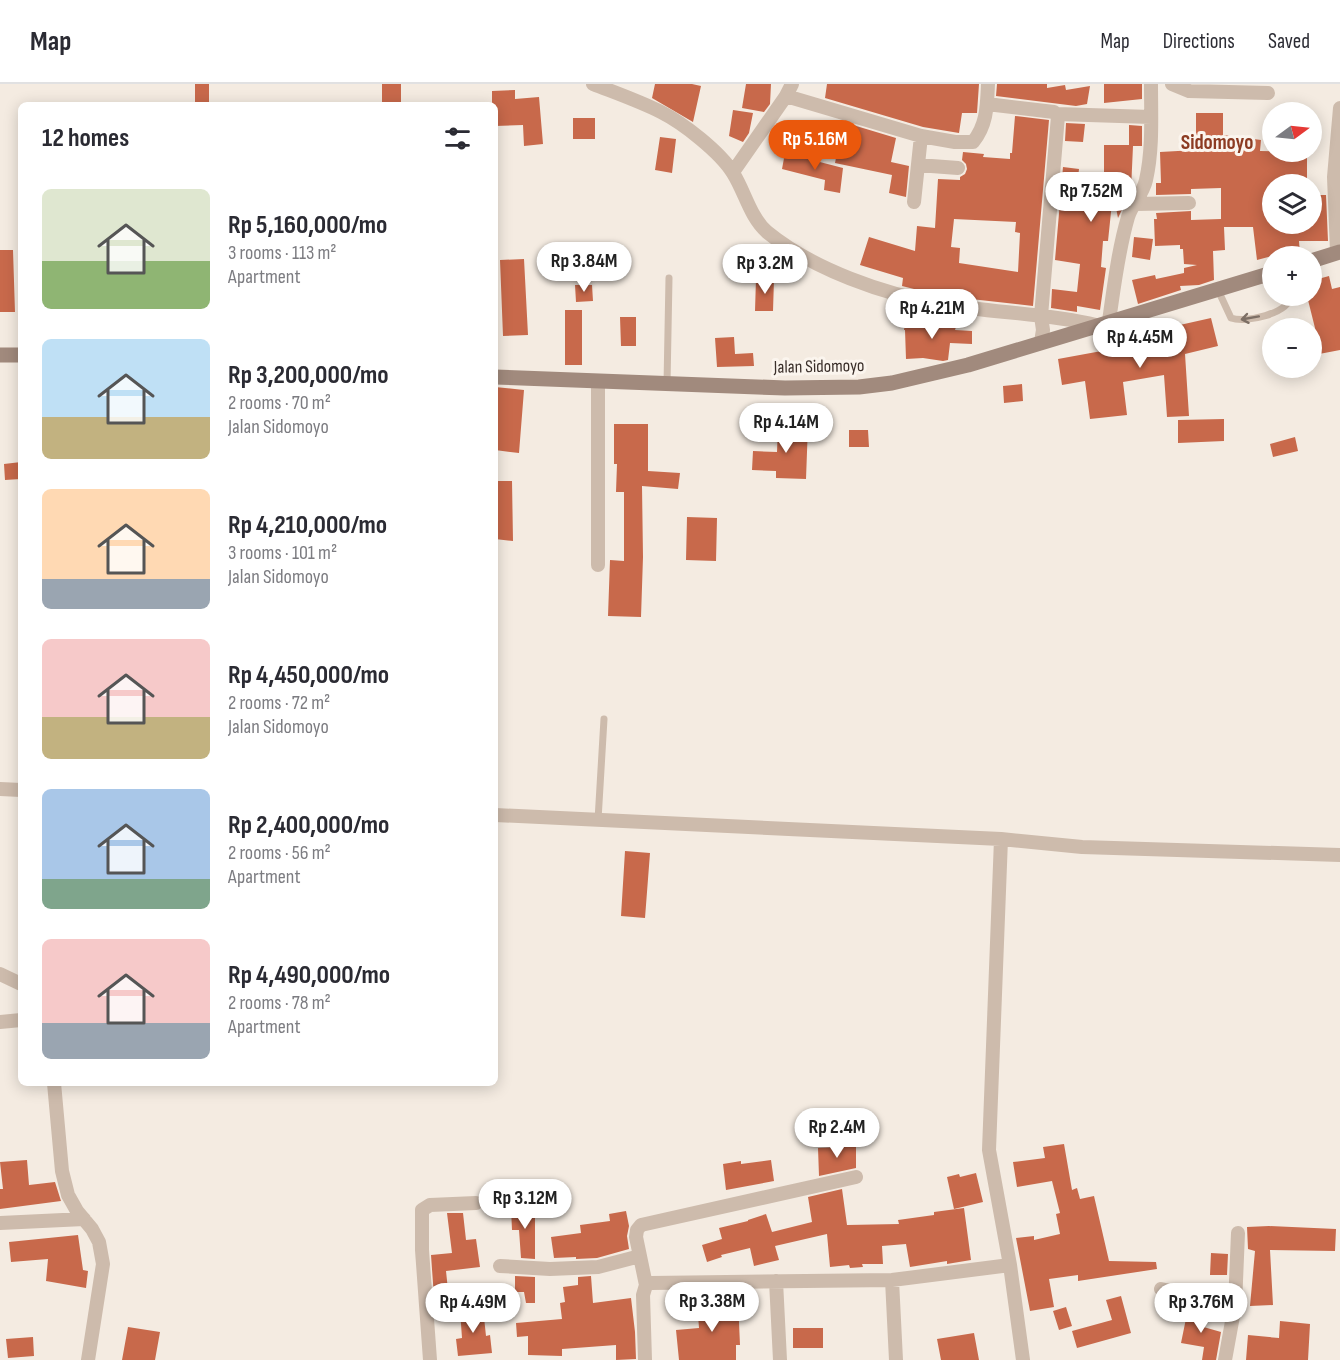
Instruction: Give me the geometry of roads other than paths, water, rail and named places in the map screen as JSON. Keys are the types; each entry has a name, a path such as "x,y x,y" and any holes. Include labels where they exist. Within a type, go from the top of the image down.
{"main road":[{"path":"1322,257 1339,252"},
{"name":"Jalan Sidomoyo","path":"498,377 785,388 859,387 968,365 1262,276"},
{"path":"0,355 18,356"}],"street":[{"path":"593,84 662,112 715,152 733,172 753,213 766,231 818,265 890,292 942,304 1102,323 1129,215 1146,182 1151,146 1151,84"},
{"path":"733,172 789,90 921,136 955,142 973,142 981,132 987,104 988,84"},
{"path":"1172,84 1189,91 1269,93"},
{"path":"987,104 1057,114 1151,117"},
{"path":"1339,252 1334,177 1340,108"},
{"path":"1041,342 1043,330 1041,316 1057,114"},
{"path":"914,202 921,136"},
{"path":"918,165 958,168"},
{"path":"1136,204 1189,203"},
{"path":"598,382 598,565"},
{"path":"0,789 18,790"},
{"path":"498,814 1001,839 1082,847 1340,855"},
{"path":"1001,839 989,1150 1010,1265 1023,1360"},
{"path":"0,974 18,983"},
{"path":"0,1022 18,1020"},
{"path":"54,1086 62,1171 68,1195 76,1211 92,1228 99,1242 103,1264 88,1360"},
{"path":"645,1360 642,1304 645,1285 636,1237 641,1225 856,1177"},
{"path":"430,1360 422,1250 422,1210 430,1205 476,1203"},
{"path":"0,1223 84,1219"},
{"path":"1225,1360 1235,1305 1238,1233"},
{"path":"500,1266 550,1269 598,1267 640,1257"},
{"path":"645,1285 662,1282 892,1280 1010,1265"},
{"path":"892,1280 896,1360"},
{"path":"776,1281 780,1360"},
{"path":"1161,1289 1235,1305"}],"lane":[{"path":"667,384 669,278"},
{"path":"1218,290 1231,318 1236,320 1255,318 1285,306"},
{"path":"598,820 604,719"}],"district":[{"name":"Sidomoyo","path":"1217,142"}]}
